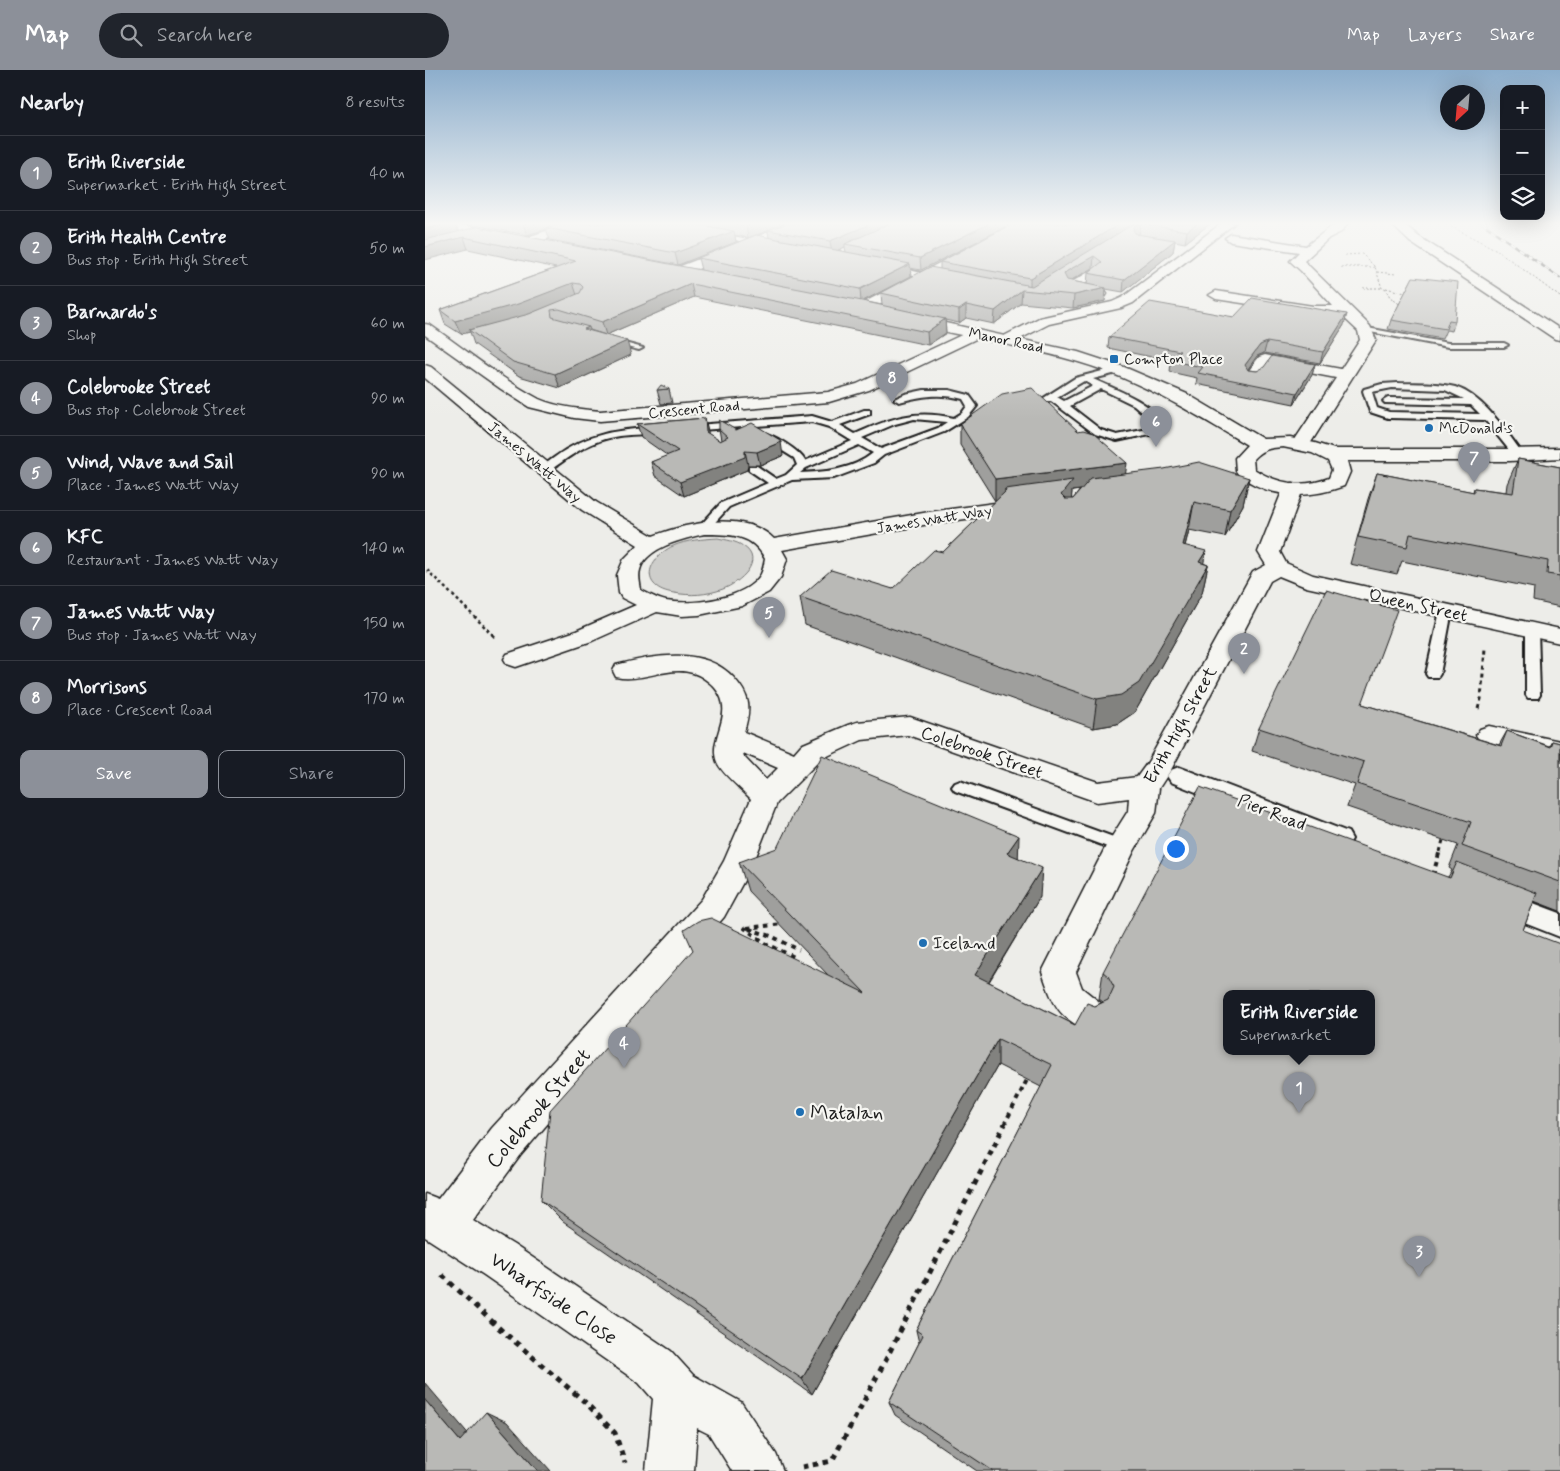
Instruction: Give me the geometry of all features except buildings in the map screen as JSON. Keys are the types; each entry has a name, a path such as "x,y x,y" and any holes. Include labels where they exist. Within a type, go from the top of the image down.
{"street":[{"name":"Manor Road","path":"899,288 859,307 1073,355 1118,370 1181,398 1260,445"},
{"path":"1074,288 1128,300"},
{"path":"1007,340 1044,321 1116,305 1128,300 1144,288"},
{"path":"1301,444 1368,340 1365,329 1325,288"},
{"path":"1490,288 1560,336"},
{"path":"1216,295 1313,310 1345,310"},
{"name":"Crescent Road","path":"425,328 507,386 535,403 574,413 601,416 829,397 863,388 975,334"},
{"path":"447,344 465,340"},
{"path":"1252,377 1265,360 1347,375"},
{"name":"James Watt Way","path":"425,370 589,506 653,544"},
{"path":"1354,474 1341,469 1339,462 1330,455 1301,444 1283,442 1251,448 1237,473 1275,486 1293,489 1312,489 1327,486 1354,474 1409,469 1560,470"},
{"path":"1330,455 1560,453"},
{"path":"1278,567 1269,552 1293,489"},
{"name":"James Watt Way","path":"771,546 929,518 993,516 1038,503"},
{"path":"704,528 745,531 763,539 771,546 776,558 769,578 754,592 732,602 717,606 690,610 655,605 630,593 629,569 639,555 653,544 674,535 704,528"},
{"name":"Queen Street","path":"1278,567 1306,580 1560,636"},
{"name":"Erith High Street","path":"1090,1016 1068,998 1059,972 1121,846 1142,813 1145,786 1157,768 1261,577 1278,567"},
{"path":"630,593 568,626 516,659 584,636 655,605"},
{"path":"625,671 663,664 697,665 719,678 733,693 737,711 730,736 731,760 766,797"},
{"name":"Colebrook Street","path":"435,1219 506,1142 713,908 738,864 766,797 811,752 857,731 910,726 1097,792 1145,786"},
{"path":"1489,735 1560,750"},
{"path":"730,736 796,765"},
{"name":"Pier Road","path":"1179,776 1361,847"},
{"path":"1479,893 1560,925"},
{"name":"Wharfside Close","path":"435,1219 655,1367 677,1391 725,1418 743,1443 776,1470"},
{"path":"670,1471 677,1391"}],"lane":[{"path":"1365,329 1448,345 1504,345"},
{"path":"604,338 639,348"},
{"path":"1050,408 1043,402 1078,380 1118,370"},
{"path":"1051,396 1098,432 1117,438 1156,430 1163,425 1155,415 1135,400 1086,379"},
{"path":"1064,405 1101,386"},
{"path":"1485,417 1388,415 1373,410 1367,391 1376,386 1437,386 1456,391 1473,402 1517,454"},
{"path":"545,470 579,445 613,434 673,429 715,430 743,423 812,419 832,425 866,445 919,440 965,415 972,406 966,397 934,391 919,392 899,398"},
{"path":"1388,401 1473,402"},
{"path":"832,425 867,412"},
{"path":"704,528 725,505 789,477 802,466 866,445 931,416 955,421"},
{"path":"743,423 798,456 802,466"},
{"path":"789,477 834,475 870,461 866,445"},
{"path":"753,468 775,483"},
{"path":"1433,674 1446,611"},
{"path":"1532,630 1533,696"},
{"path":"960,787 1121,846"}],"path":[{"path":"1385,288 1390,298 1404,307"},
{"path":"1387,288 1410,294"},
{"path":"1550,288 1560,296"},
{"path":"427,570 497,640"},
{"path":"746,928 781,923 790,927"},
{"path":"746,928 749,936"},
{"path":"746,928 771,936 799,950"},
{"path":"746,928 765,942 794,957"},
{"path":"776,1470 832,1462 1027,1080"},
{"path":"438,1272 499,1328 586,1403 615,1433 625,1463 625,1471"}],"shaded area":[{"path":"718,538 743,546 752,558 748,571 736,582 711,593 699,594 674,593 663,590 655,585 651,579 650,572 652,565 664,552 684,542"}],"place":[{"name":"Compton Place","path":"1114,359"},
{"name":"Morrisons","path":"892,403"},
{"name":"McDonald's","path":"1429,428"},
{"name":"KFC","path":"1156,447"},
{"name":"James Watt Way","path":"1474,483"},
{"name":"Wind, Wave and Sail","path":"769,638"},
{"name":"Erith Health Centre","path":"1244,674"},
{"name":"Iceland","path":"923,943"},
{"name":"Colebrooke Street","path":"624,1068"},
{"name":"Matalan","path":"800,1112"},
{"name":"Erith Riverside","path":"1299,1113"},
{"name":"Barnardo's","path":"1419,1277"}]}
